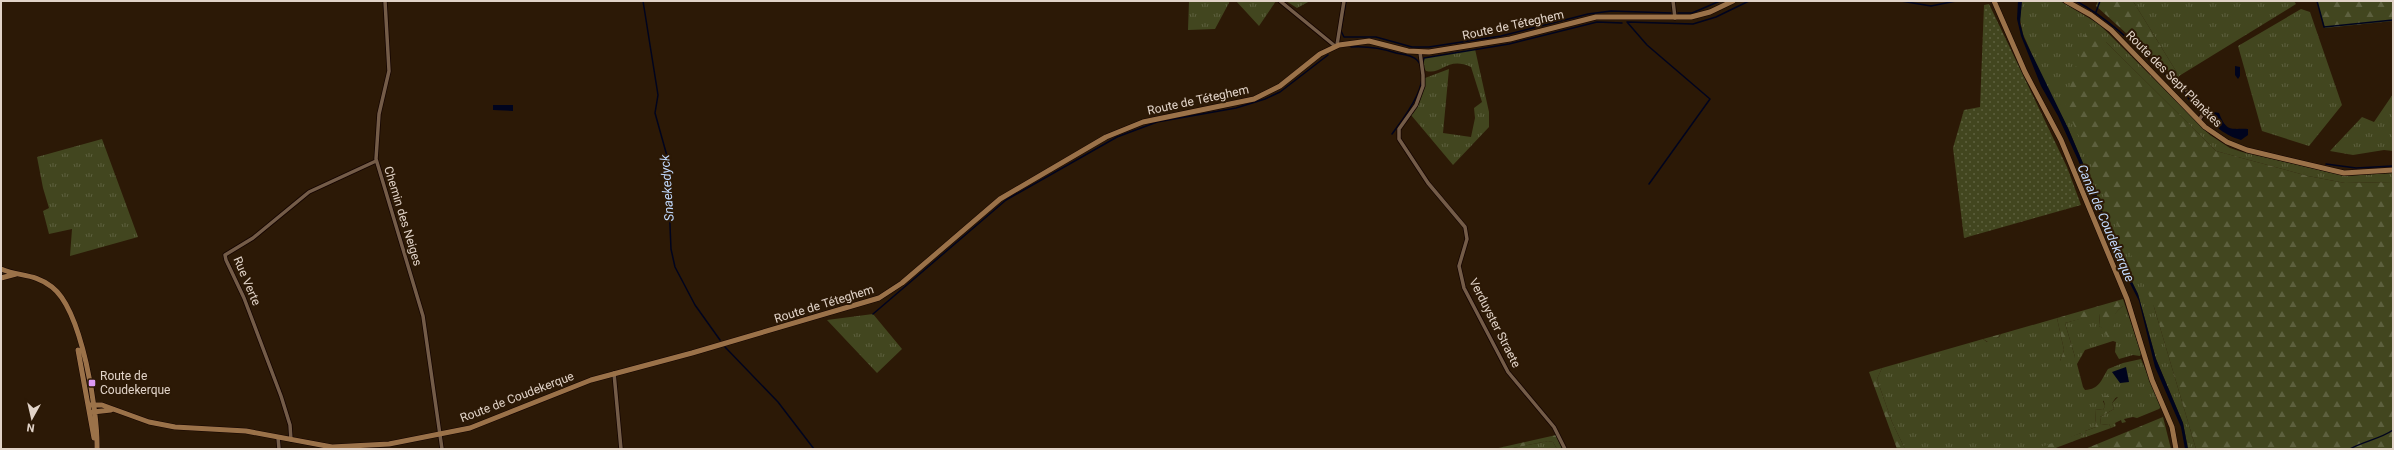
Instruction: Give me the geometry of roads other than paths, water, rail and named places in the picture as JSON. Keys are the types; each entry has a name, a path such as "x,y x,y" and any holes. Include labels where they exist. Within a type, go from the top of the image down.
{"main road":[{"name":"Route de Téteghem","path":"728,343 885,295 902,283 996,202 1106,137 1143,122 1254,99 1280,86 1320,54 1336,46 1354,41 1369,41 1420,52 1506,40 1599,17 1675,18 1701,15 1733,1"},
{"path":"1994,1 2025,72 2061,140 2129,304 2149,371 2171,424 2176,449"},
{"path":"1998,1 2002,17"},
{"name":"Route des Sept Planètes","path":"2066,1 2091,15 2111,30 2199,120 2220,139 2244,149 2344,173 2393,170"},
{"path":"26,274 1,277 1,270 26,274 39,278 52,287 67,305 92,405 96,449"},
{"name":"Route de Coudekerque","path":"92,405 166,426 237,430 326,446 357,447 398,443 440,435 479,425 580,384 614,373 728,343"},
{"name":"Route de Coudekerque","path":"93,412 106,410 122,413"}],"street":[{"name":"Chemin des Neiges","path":"385,1 389,70 378,119 376,162 422,313 442,449"},
{"path":"1280,1 1336,46 1344,1"},
{"path":"1673,1 1675,18"},
{"name":"Verduyster Straete","path":"1420,52 1424,75 1423,86 1416,105 1399,129 1399,139 1428,183 1465,227 1467,239 1459,266 1464,288 1506,369 1554,427 1565,449"},
{"path":"2187,91 2203,114 2199,120"},
{"name":"Rue Verte","path":"291,440 290,425 281,396 244,298 225,255 253,238 308,192 376,162"},
{"path":"614,373 621,449"},
{"path":"278,437 279,449"}],"water":[{"name":"Canal de Coudekerque","path":"2018,1 2022,1 2020,23 2024,38 2068,128 2097,196 2114,245 2138,294 2156,359 2183,423 2188,449 2185,449 2181,427 2155,367 2139,301 2116,256 2078,160 2058,116 2041,86 2021,36 2017,19"},
{"path":"2235,66 2240,67 2240,76 2238,79 2235,75"},
{"path":"493,105 513,105 513,111 493,110"},
{"path":"2214,112 2219,113 2227,127 2233,129 2248,129 2248,135 2241,140 2222,131 2218,128 2210,116"},
{"path":"2126,367 2129,382 2120,383 2112,372"}],"waterway":[{"name":"Snaekedyck","path":"643,1 658,95 655,113 667,156 671,249 675,267 695,305 720,340"},
{"path":"1346,1 1341,31 1344,37 1376,37 1412,47 1429,47 1501,36 1588,14 1611,11 1671,13"},
{"path":"1678,13 1692,13 1720,1"},
{"path":"1627,22 1693,24 1716,17 1749,1"},
{"path":"1901,1 1931,6 1956,1"},
{"path":"2076,1 2091,10 2119,31 2183,91 2192,103"},
{"path":"2096,12 2100,1"},
{"path":"2317,1 2324,27 2393,20"},
{"path":"1423,62 1424,58 1509,44 1597,22 1622,23"},
{"path":"1627,22 1647,45 1710,99 1649,184"},
{"path":"1351,47 1374,48 1404,54 1415,58 1422,68 1420,88 1403,119 1392,134"},
{"path":"873,314 1006,200 1117,137 1157,122 1236,108 1265,99 1280,92 1328,55"},
{"path":"2326,164 2356,168 2393,166"},
{"name":"Snaekedyck","path":"725,347 778,402 814,449"},
{"path":"2350,449 2383,436 2393,430"}],"place":[{"name":"Route de Coudekerque","path":"92,383"}]}
